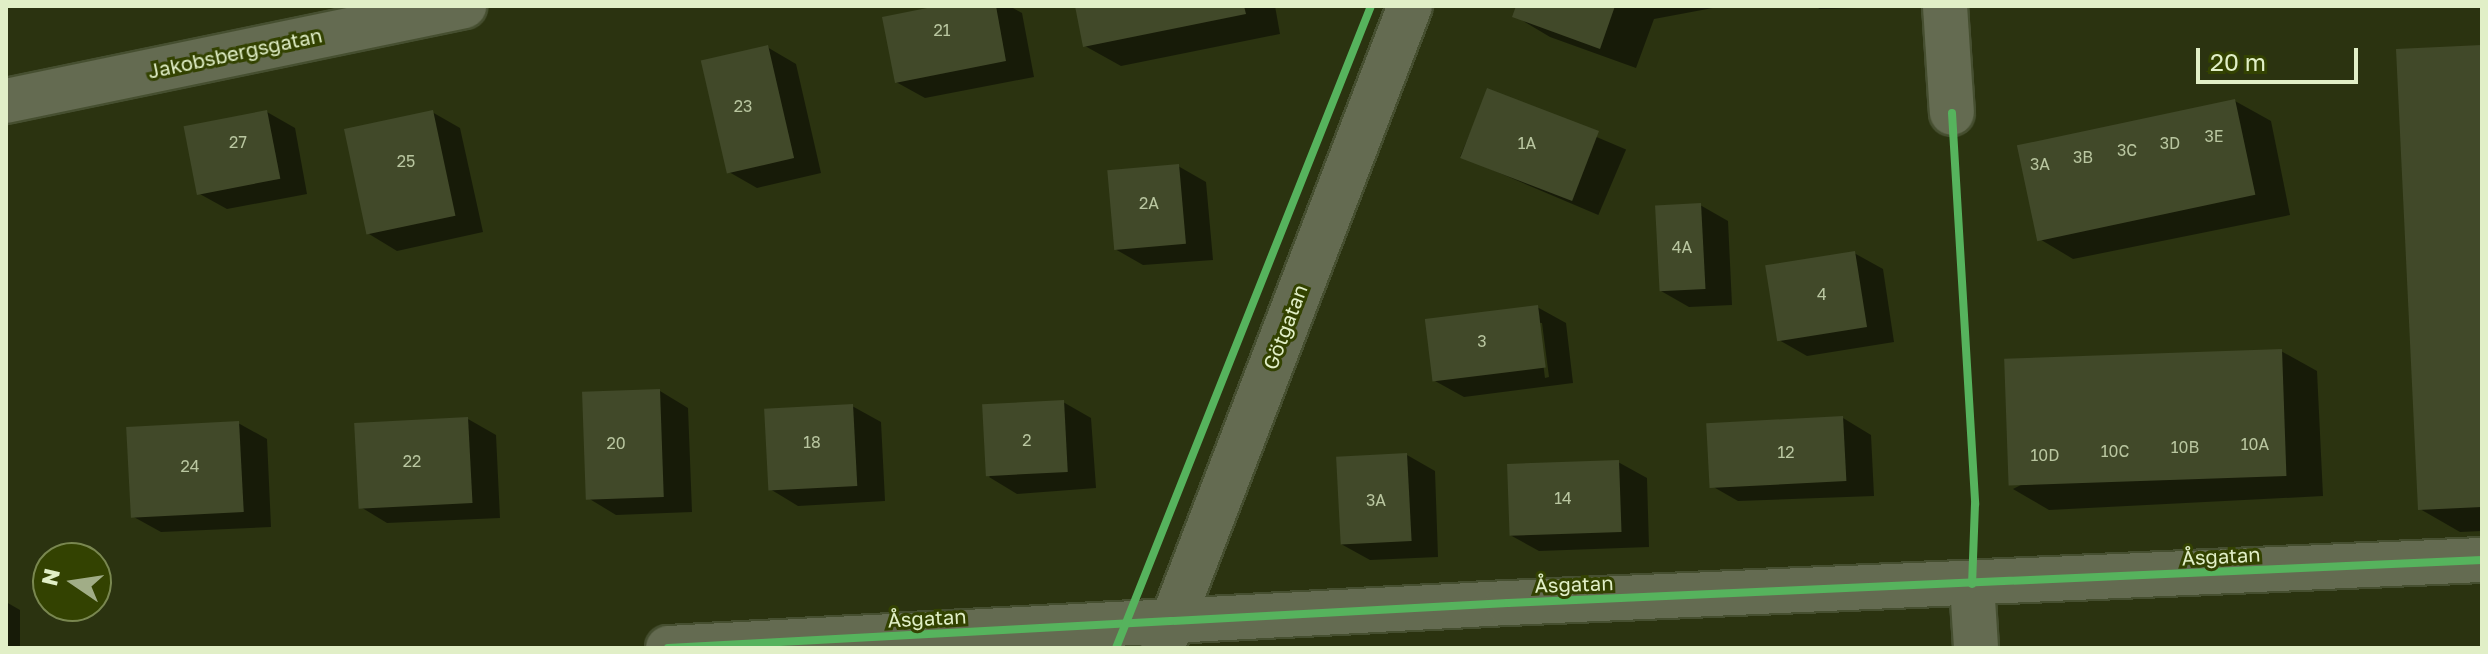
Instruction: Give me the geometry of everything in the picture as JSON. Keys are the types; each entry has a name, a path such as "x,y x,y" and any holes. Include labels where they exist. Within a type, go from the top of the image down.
{"street":[{"name":"Jakobsbergsgatan","path":"6,101 464,6"},
{"name":"Götgatan","path":"1168,635 1410,6"},
{"path":"1945,6 1952,113"},
{"name":"Åsgatan","path":"668,648 1168,635 1972,584 2482,560"},
{"path":"1972,584 1976,648"}],"building":[{"path":"937,6 996,6 1006,61 895,83 882,17"},
{"path":"1075,6 1244,6 1246,14 1083,47"},
{"path":"1516,6 1615,6 1600,49 1512,17"},
{"path":"768,45 794,158 727,174 701,61"},
{"path":"2482,45 2482,507 2418,510 2396,49"},
{"path":"1487,88 1599,131 1572,201 1460,158"},
{"path":"2235,99 2255,195 2037,241 2017,145"},
{"path":"267,110 280,179 197,195 184,126"},
{"path":"433,110 455,216 366,235 344,129"},
{"path":"1179,164 1186,244 1114,250 1107,170"},
{"path":"1701,203 1706,289 1660,291 1655,205"},
{"path":"1855,251 1867,327 1777,341 1765,265"},
{"path":"1538,305 1546,368 1433,381 1425,319"},
{"path":"2282,349 2286,476 2009,486 2004,359"},
{"path":"660,389 664,497 586,500 582,392"},
{"path":"1064,400 1068,472 986,476 982,404"},
{"path":"853,404 857,486 768,491 764,409"},
{"path":"1843,416 1846,481 1710,488 1706,423"},
{"path":"468,417 473,503 359,509 354,423"},
{"path":"239,421 244,512 131,518 126,427"},
{"path":"1407,453 1412,541 1341,545 1336,457"},
{"path":"1619,460 1622,532 1510,536 1507,464"}],"cycle path":[{"path":"1116,648 1371,6"},
{"path":"1952,113 1975,504 1972,584"},
{"path":"668,648 1508,603 2482,560"}]}
